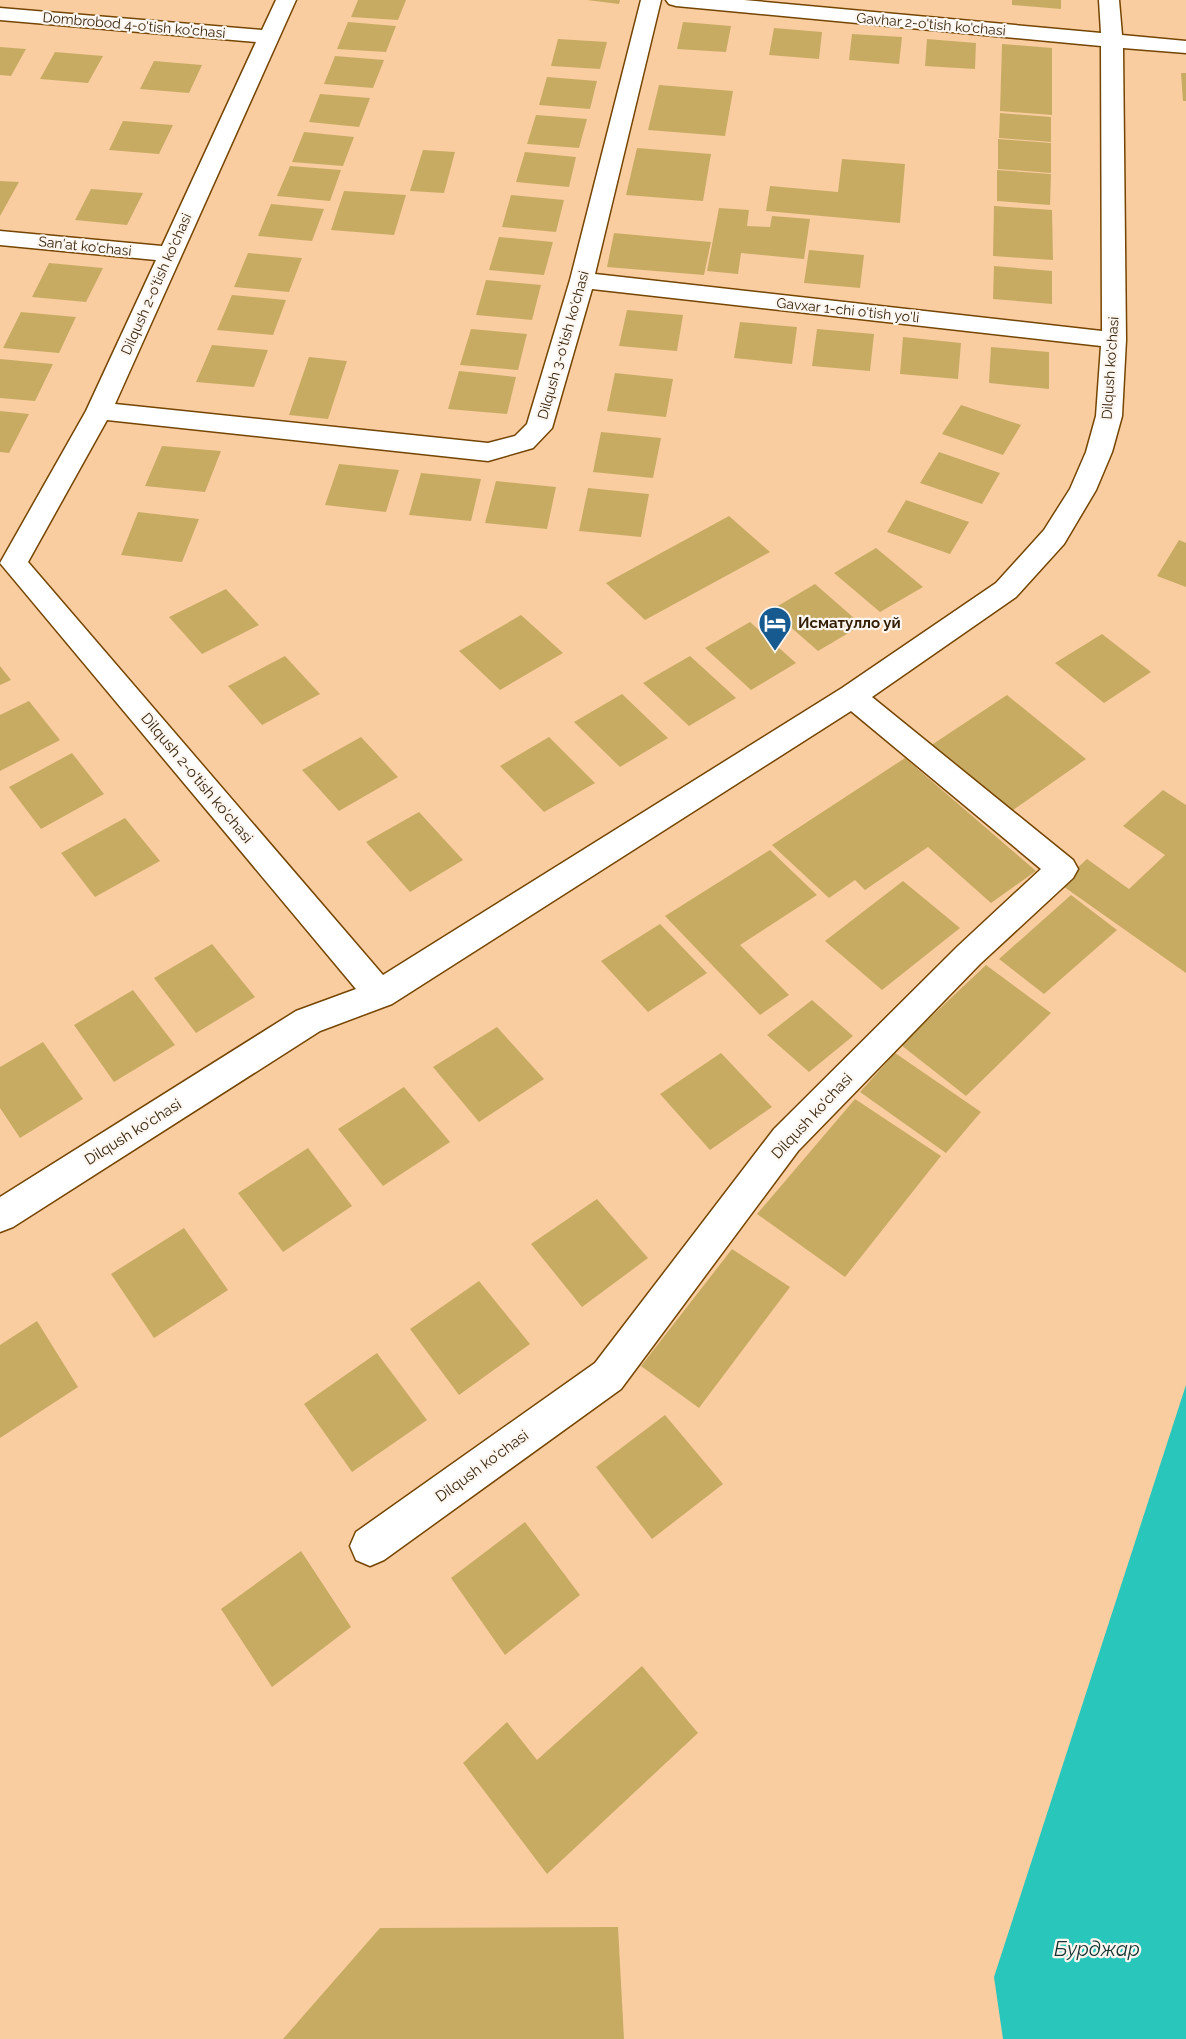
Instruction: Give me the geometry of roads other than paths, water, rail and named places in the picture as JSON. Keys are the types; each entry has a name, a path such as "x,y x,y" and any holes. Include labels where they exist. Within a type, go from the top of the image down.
{"street":[{"name":"Dilqush 2-o'tish ko'chasi","path":"286,0 99,411 7,566 380,994"},
{"name":"Dilqush 3-o'tish ko'chasi","path":"99,411 488,452 524,442 539,428 582,280 651,0"},
{"name":"Gavhar 2-o'tish ko'chasi","path":"676,0 1186,47"},
{"name":"Dilqush ko'chasi","path":"0,1216 308,1021 380,994 852,696 1006,590 1054,537 1083,490 1099,452 1109,416 1114,340 1112,41 1109,0"},
{"name":"Dombrobod 4-o'tish ko'chasi","path":"0,14 268,37"},
{"name":"San'at ko'chasi","path":"0,238 170,255"},
{"name":"Gavxar 1-chi o'tish yo'li","path":"582,280 1114,340"},
{"name":"Dilqush ko'chasi","path":"370,1546 608,1376 786,1140 969,954 1062,869 852,696"}],"water":[{"name":"Бурджар","path":"1186,1385 1186,2039 1003,2039 994,1977"}],"place":[{"name":"Исматулло уй","path":"775,652"}]}
